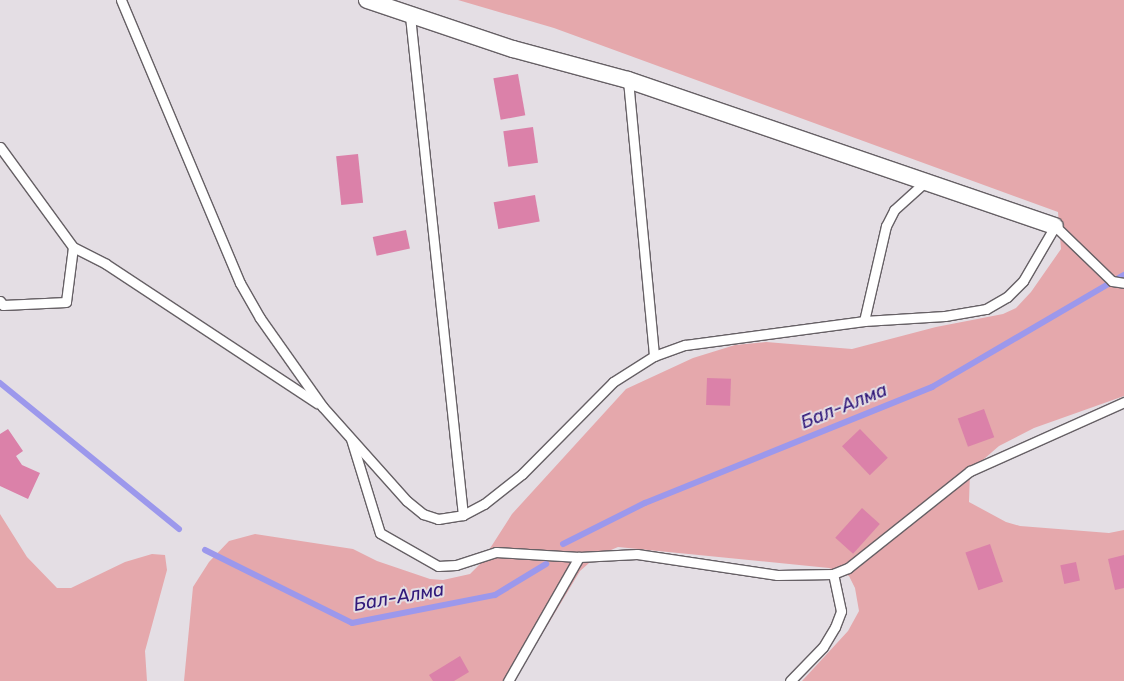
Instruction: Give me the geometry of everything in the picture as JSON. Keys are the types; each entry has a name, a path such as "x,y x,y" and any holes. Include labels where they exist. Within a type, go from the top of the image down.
{"street":[{"path":"367,0 512,49 628,80 1056,226"}],"lane":[{"path":"121,0 240,283 322,406 423,514 438,519 463,514 505,489 594,399 654,356 685,345 732,337 864,321 945,316 986,309 1007,297 1023,281 1056,226 1112,281 1124,283"},
{"path":"410,16 463,514"},
{"path":"628,80 654,356"},
{"path":"0,147 73,247 106,264 322,406"},
{"path":"864,321 886,226 894,210 925,182"},
{"path":"0,302 3,305 66,302 73,247"},
{"path":"350,435 380,533 428,563 456,565 496,552 578,557 637,554 777,575 833,574 848,568 970,471 1124,402"},
{"path":"508,681 578,557"},
{"path":"790,681 823,647 835,627 840,604 833,574"}],"shaded area":[{"path":"458,0 1124,0 1124,396 1034,428 999,446 970,471 969,502 1006,522 1020,526 1109,533 1124,530 1124,681 802,681 848,631 859,611 855,588 849,576 829,568 618,547 597,556 580,571 514,681 184,681 193,587 209,562 229,541 255,534 353,549 377,561 430,579 443,580 470,574 480,564 512,514 626,389 693,358 735,345 766,342 852,349 936,327 1003,314 1016,308 1031,292 1061,249 1058,212 554,28"},
{"path":"0,514 27,557 57,588 71,588 125,562 152,554 165,555 167,570 145,651 147,681 0,681"}],"building":[{"path":"518,74 525,115 501,120 493,78"},
{"path":"533,127 538,163 508,167 503,131"},
{"path":"358,154 363,203 341,205 336,156"},
{"path":"535,195 540,222 498,229 494,202"},
{"path":"406,230 410,249 377,256 373,237"},
{"path":"707,378 731,379 730,406 706,405"},
{"path":"984,409 994,437 968,447 958,419"},
{"path":"8,429 23,451 16,456 22,465 40,473 28,499 0,486 0,434"},
{"path":"860,429 888,458 870,475 842,446"},
{"path":"862,508 880,524 853,554 835,538"},
{"path":"990,544 1003,582 978,590 965,552"},
{"path":"1124,555 1124,588 1115,590 1108,559"},
{"path":"1076,562 1080,581 1064,584 1060,565"},
{"path":"460,656 469,672 454,681 433,681 429,675"}],"waterway":[{"name":"Бал-Алма","path":"563,544 645,503 932,387 1124,275"},
{"name":"Бал-Алма","path":"0,383 179,529"},
{"name":"Бал-Алма","path":"205,550 352,623 495,595 546,564"}]}
